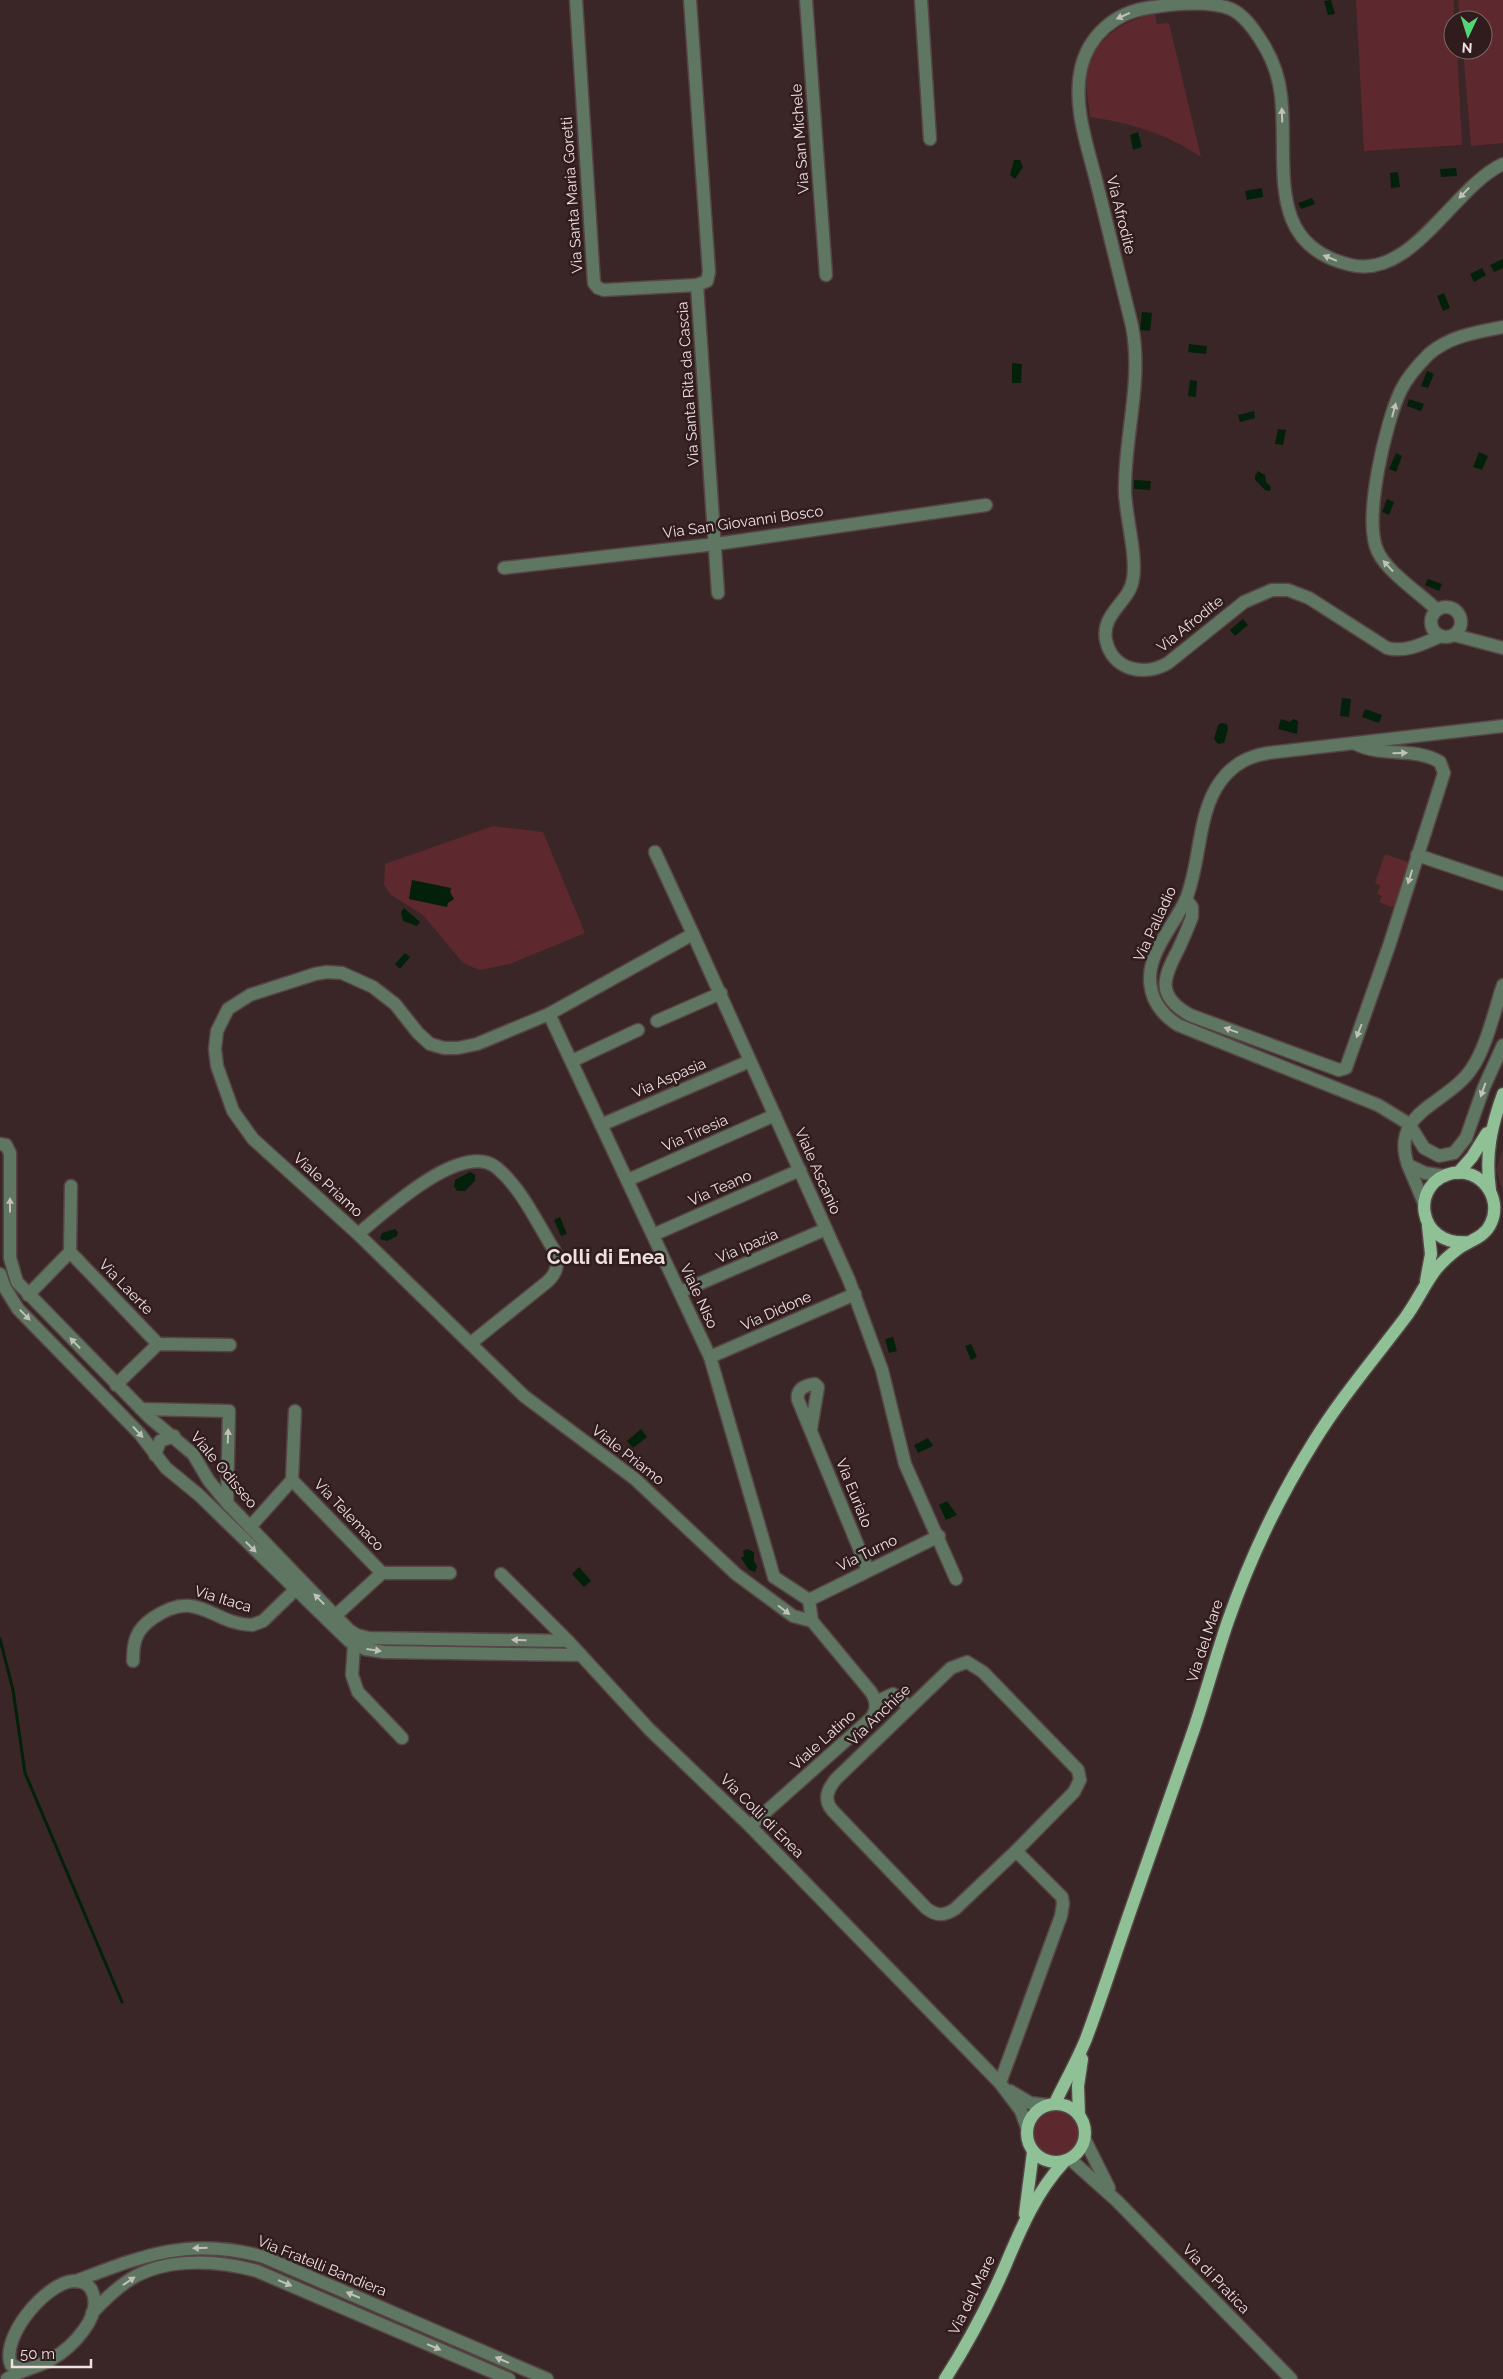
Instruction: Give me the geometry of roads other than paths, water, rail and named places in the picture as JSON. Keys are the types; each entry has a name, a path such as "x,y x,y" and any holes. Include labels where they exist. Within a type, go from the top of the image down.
{"main road":[{"name":"Via del Mare","path":"1051,2104 1085,2041 1194,1728 1230,1616 1257,1548 1277,1506 1319,1433 1408,1314 1444,1260 1484,1234 1491,1224 1494,1214 1494,1202 1490,1190 1487,1157 1493,1122 1503,1094"},
{"name":"Via del Mare","path":"1425,1286 1431,1254 1428,1225 1424,1214 1424,1203 1428,1192 1435,1182 1451,1174 1472,1157 1493,1122"},
{"path":"1451,1174 1476,1177 1490,1190"},
{"path":"1428,1225 1436,1234 1446,1240 1457,1243 1469,1242"},
{"name":"Via del Mare","path":"1079,2115 1078,2086 1085,2041"},
{"path":"1051,2104 1066,2105 1079,2115 1085,2131 1085,2140 1077,2154 1067,2160 1044,2160 1033,2152 1029,2144 1027,2128 1033,2115 1051,2104"},
{"name":"Via del Mare","path":"1023,2222 1032,2177 1033,2152"},
{"name":"Via del Mare","path":"945,2379 988,2303 1023,2222 1049,2179 1067,2160"}],"street":[{"name":"Via Santa Maria Goretti","path":"576,0 594,282 598,288 607,290 697,285"},
{"name":"Via Santa Rita da Cascia","path":"690,0 710,272 707,281 697,285 718,593"},
{"name":"Via San Michele","path":"806,0 826,275"},
{"path":"920,0 930,139"},
{"name":"Via Afrodite","path":"1451,634 1409,648 1391,649 1372,640 1309,598 1288,590 1272,590 1257,595 1241,604 1168,663 1159,668 1148,671 1133,670 1121,664 1112,655 1106,638 1107,624 1130,589 1134,576 1125,491 1135,387 1136,356 1132,326 1082,123 1079,91 1080,70 1096,37 1110,23 1126,14 1154,7 1186,4 1211,3 1232,9 1246,20 1260,38 1277,76 1282,106 1285,195 1292,222 1304,241 1315,250 1326,257 1351,265 1375,265 1402,254 1424,235 1479,178 1503,164"},
{"path":"1437,610 1389,567 1379,555 1374,544 1372,515 1383,452 1398,397 1409,376 1418,365 1434,351 1454,339 1503,327"},
{"name":"Via San Giovanni Bosco","path":"504,568 716,544 986,504"},
{"path":"1451,634 1461,617 1456,610 1446,607 1437,610 1432,618 1432,625 1451,634 1503,648"},
{"name":"Via Palladio","path":"1503,726 1261,754 1243,760 1228,772 1219,783 1210,801 1195,870 1186,898 1151,968 1152,994 1166,1016 1178,1025 1370,1101 1409,1124 1427,1151 1439,1156 1456,1152 1461,1148 1471,1129 1484,1087 1503,1045"},
{"path":"1186,898 1192,907 1192,917 1166,976 1167,990 1175,1004 1190,1015 1339,1070 1344,1070 1348,1066 1389,946 1417,855 1443,780 1443,766 1437,761 1419,754 1380,752 1353,743"},
{"name":"Viale Ascanio","path":"655,852 721,993 855,1294 882,1370 905,1464 939,1536 956,1579"},
{"path":"1417,855 1503,884"},
{"path":"549,1014 693,934"},
{"name":"Viale Priamo","path":"549,1014 472,1045 454,1049 440,1048 422,1038 395,1004 382,993 345,974 327,972 311,975 250,995 224,1013 216,1035 216,1060 223,1088 236,1116 262,1148 358,1234 524,1396 635,1478 726,1565 759,1591 793,1616 812,1621"},
{"path":"1424,1203 1408,1165 1403,1145 1409,1124 1473,1068 1503,985"},
{"path":"657,1021 721,993"},
{"name":"Viale Niso","path":"549,1014 710,1357 774,1577"},
{"path":"572,1061 638,1030"},
{"name":"Via Aspasia","path":"601,1125 750,1061"},
{"name":"Via Tiresia","path":"628,1180 775,1115"},
{"name":"Viale Odisseo","path":"0,1144 6,1145 10,1154 10,1264 14,1277 28,1295 116,1385 193,1454 226,1502 335,1616 357,1635 370,1638 568,1641"},
{"path":"358,1234 422,1184 443,1172 476,1161 485,1162 497,1168 520,1196 549,1242 557,1258 558,1266 556,1272 547,1282 471,1343"},
{"path":"1408,1165 1425,1172 1451,1174"},
{"name":"Via Teano","path":"653,1235 800,1170"},
{"path":"28,1295 70,1252 71,1186"},
{"name":"Via Ipazia","path":"680,1292 826,1229"},
{"name":"Via Laerte","path":"70,1252 158,1344"},
{"name":"Viale Odisseo","path":"0,1274 5,1288 18,1309 140,1434 166,1468 199,1495 295,1590 354,1644 378,1651 581,1655"},
{"name":"Via Didone","path":"710,1357 855,1294"},
{"path":"116,1385 158,1344 230,1345"},
{"path":"83,1374 95,1363"},
{"path":"141,1409 229,1411 226,1502"},
{"name":"Via Telemaco","path":"250,1527 292,1480 295,1410"},
{"name":"Via Eurialo","path":"811,1429 868,1570"},
{"path":"155,1455 160,1441 174,1436"},
{"path":"184,1483 195,1478 202,1467"},
{"name":"Via Telemaco","path":"292,1480 382,1573"},
{"name":"Via Turno","path":"809,1600 939,1536"},
{"name":"Via Telemaco","path":"335,1616 382,1573 450,1573"},
{"name":"Via Colli di Enea","path":"500,1574 568,1641 649,1729 750,1826 1000,2083 1021,2111 1027,2128"},
{"path":"759,1591 774,1577 809,1600 812,1621 871,1692 876,1702 893,1694 910,1707"},
{"name":"Via Itaca","path":"133,1661 133,1643 139,1630 173,1606 191,1605 252,1625 263,1621 295,1590"},
{"path":"418,1639 419,1652"},
{"path":"354,1644 352,1675 358,1692 402,1738"},
{"name":"Via Anchise","path":"959,1663 970,1663 983,1672 1078,1770 1080,1780 1074,1792 1016,1851 955,1909 947,1914 936,1914 926,1908 830,1808 827,1797 833,1783 951,1668 959,1663"},
{"name":"Viale Latino","path":"750,1826 870,1719 875,1710 876,1702"},
{"path":"1000,2083 1061,1916 1063,1904 1059,1894 1016,1851"},
{"name":"Via Colli di Enea","path":"1000,2083 1025,2101 1051,2104"},
{"name":"Via di Pratica","path":"1085,2140 1102,2177 1117,2201"},
{"name":"Via di Pratica","path":"1067,2160 1117,2201 1291,2379"},
{"name":"Via Fratelli Bandiera","path":"25,2368 15,2366 7,2361 2,2347 10,2326 28,2305 52,2288 76,2281 132,2259 160,2252 205,2247 250,2253 273,2260 547,2379"},
{"name":"Via Fratelli Bandiera","path":"7,2379 25,2368 42,2364 58,2355 76,2338 92,2313 128,2281 150,2270 191,2263 232,2265 257,2271 509,2379"},
{"path":"76,2281 85,2284 92,2290 94,2303 92,2313"}],"waterway":[{"path":"0,1639 13,1690 25,1773 122,2002"}],"district":[{"name":"Colli di Enea","path":"606,1257"}]}
